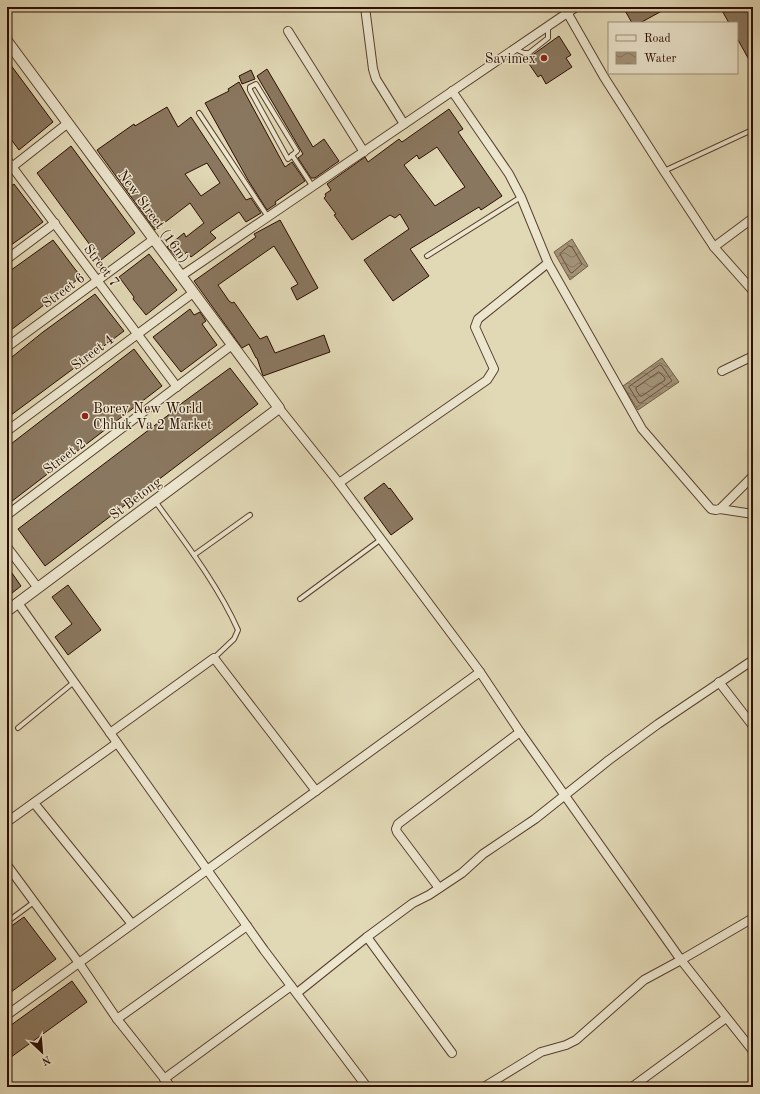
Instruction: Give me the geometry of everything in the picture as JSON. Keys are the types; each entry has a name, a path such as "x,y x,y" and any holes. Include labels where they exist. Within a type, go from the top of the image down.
{"street":[{"path":"365,7 373,69 376,79 404,124"},
{"path":"181,276 548,26 566,10 576,7"},
{"path":"566,10 604,77 714,247 753,291"},
{"path":"288,31 364,152"},
{"name":"New Street (16m)","path":"7,41 279,408"},
{"path":"452,91 509,174 521,197 548,263 642,429 711,509 753,514"},
{"path":"9,166 68,123"},
{"name":"Street 7","path":"9,166 55,223 177,386"},
{"path":"714,247 753,218"},
{"path":"7,259 55,223"},
{"name":"Street 6","path":"7,347 154,239"},
{"path":"338,483 487,380 494,369 474,327 478,319 548,263"},
{"name":"Street 4","path":"7,431 193,293"},
{"name":"Street 2","path":"7,515 232,345"},
{"path":"722,371 753,356"},
{"path":"279,408 338,483 480,672 520,732 680,960 753,1051"},
{"name":"St Betong","path":"7,611 279,408"},
{"path":"720,509 753,476"},
{"path":"7,547 38,588"},
{"path":"18,603 247,926 367,1087"},
{"path":"110,733 214,658 316,792"},
{"path":"297,993 367,937 413,903 462,873 483,854 535,820 565,795 658,724 753,660"},
{"path":"7,1015 480,672"},
{"path":"720,682 753,726"},
{"path":"439,888 397,832 396,828 398,824 520,732"},
{"path":"7,822 117,743"},
{"path":"34,803 132,924"},
{"path":"7,865 79,963 117,1019 171,1087"},
{"path":"484,1087 541,1052 566,1045 576,1040 638,984 753,918"},
{"path":"117,1019 247,926"},
{"path":"367,937 452,1053"},
{"path":"164,1079 292,986"},
{"path":"632,1087 726,1018"}],"lane":[{"path":"255,84 297,151 292,155 286,158 250,90 250,87 255,84"},
{"path":"199,113 268,217"},
{"path":"664,171 752,130"},
{"path":"292,155 313,187"},
{"path":"427,256 521,197"},
{"path":"155,500 194,555 227,607 238,630 234,639 214,658"},
{"path":"194,555 250,515"},
{"path":"300,599 380,540"},
{"path":"18,728 74,682"},
{"path":"7,922 34,902"}],"water":[{"path":"572,239 588,266 570,280 554,252"},
{"path":"662,358 679,382 638,410 623,386"}],"building":[{"path":"623,7 669,7 642,22 631,22"},
{"path":"720,7 748,7 753,17 753,67 738,40 738,22 728,22"},
{"path":"559,36 571,55 566,58 572,67 546,84 541,75 538,77 525,58 531,56"},
{"path":"7,60 53,122 19,150 7,134"},
{"path":"267,69 313,147 324,139 339,161 315,178 311,178 298,158 303,154 257,76"},
{"path":"251,70 255,79 242,84 239,76"},
{"path":"239,82 285,167 292,162 305,181 275,202 276,204 267,210 248,180 205,103 229,91 228,89"},
{"path":"167,107 178,127 191,117 246,200 251,198 261,213 246,222 239,212 210,232 216,238 191,257 187,252 178,259 167,247 184,233 186,237 204,223 190,203 155,230 97,150 134,124 135,126","holes":["207,163 220,183 201,196 185,174"]},
{"path":"449,109 463,129 458,132 502,196 481,210 479,207 410,249 429,276 393,301 364,260 409,229 400,214 395,218 390,215 352,240 324,198 326,196 325,194 331,190 327,184 365,157 368,162 399,139 402,142","holes":["437,147 465,187 435,206 404,165 417,155 419,159"]},
{"path":"71,146 135,233 101,260 37,173"},
{"path":"14,184 43,222 7,248 7,189"},
{"path":"280,220 318,288 297,300 291,288 298,284 274,246 218,285 229,301 232,303 234,302 260,339 267,336 275,353 324,335 330,352 263,376 257,358 249,344 242,348 194,281 256,237 254,234"},
{"path":"53,240 81,277 7,333 7,273"},
{"path":"149,254 177,290 146,315 133,299 134,297 119,277"},
{"path":"95,294 124,331 7,418 7,361 43,332"},
{"name":"Borey New World Chhuk Va 2 Market","path":"190,309 194,315 200,312 206,321 202,324 217,345 181,372 153,337"},
{"name":"Borey New World Chhuk Va 2 Market","path":"134,349 162,386 7,505 7,447"},
{"path":"230,368 258,404 45,566 18,529"},
{"path":"384,483 389,489 390,488 413,519 391,535 364,498"},
{"path":"7,566 21,586 7,597"},
{"path":"68,585 101,630 68,655 55,637 72,624 52,597"},
{"path":"24,917 56,959 7,995 7,929"},
{"path":"72,981 87,1002 7,1060 7,1028"}],"place":[{"name":"Savimex","path":"544,58"},
{"name":"Borey New World Chhuk Va 2 Market","path":"85,416"}]}
